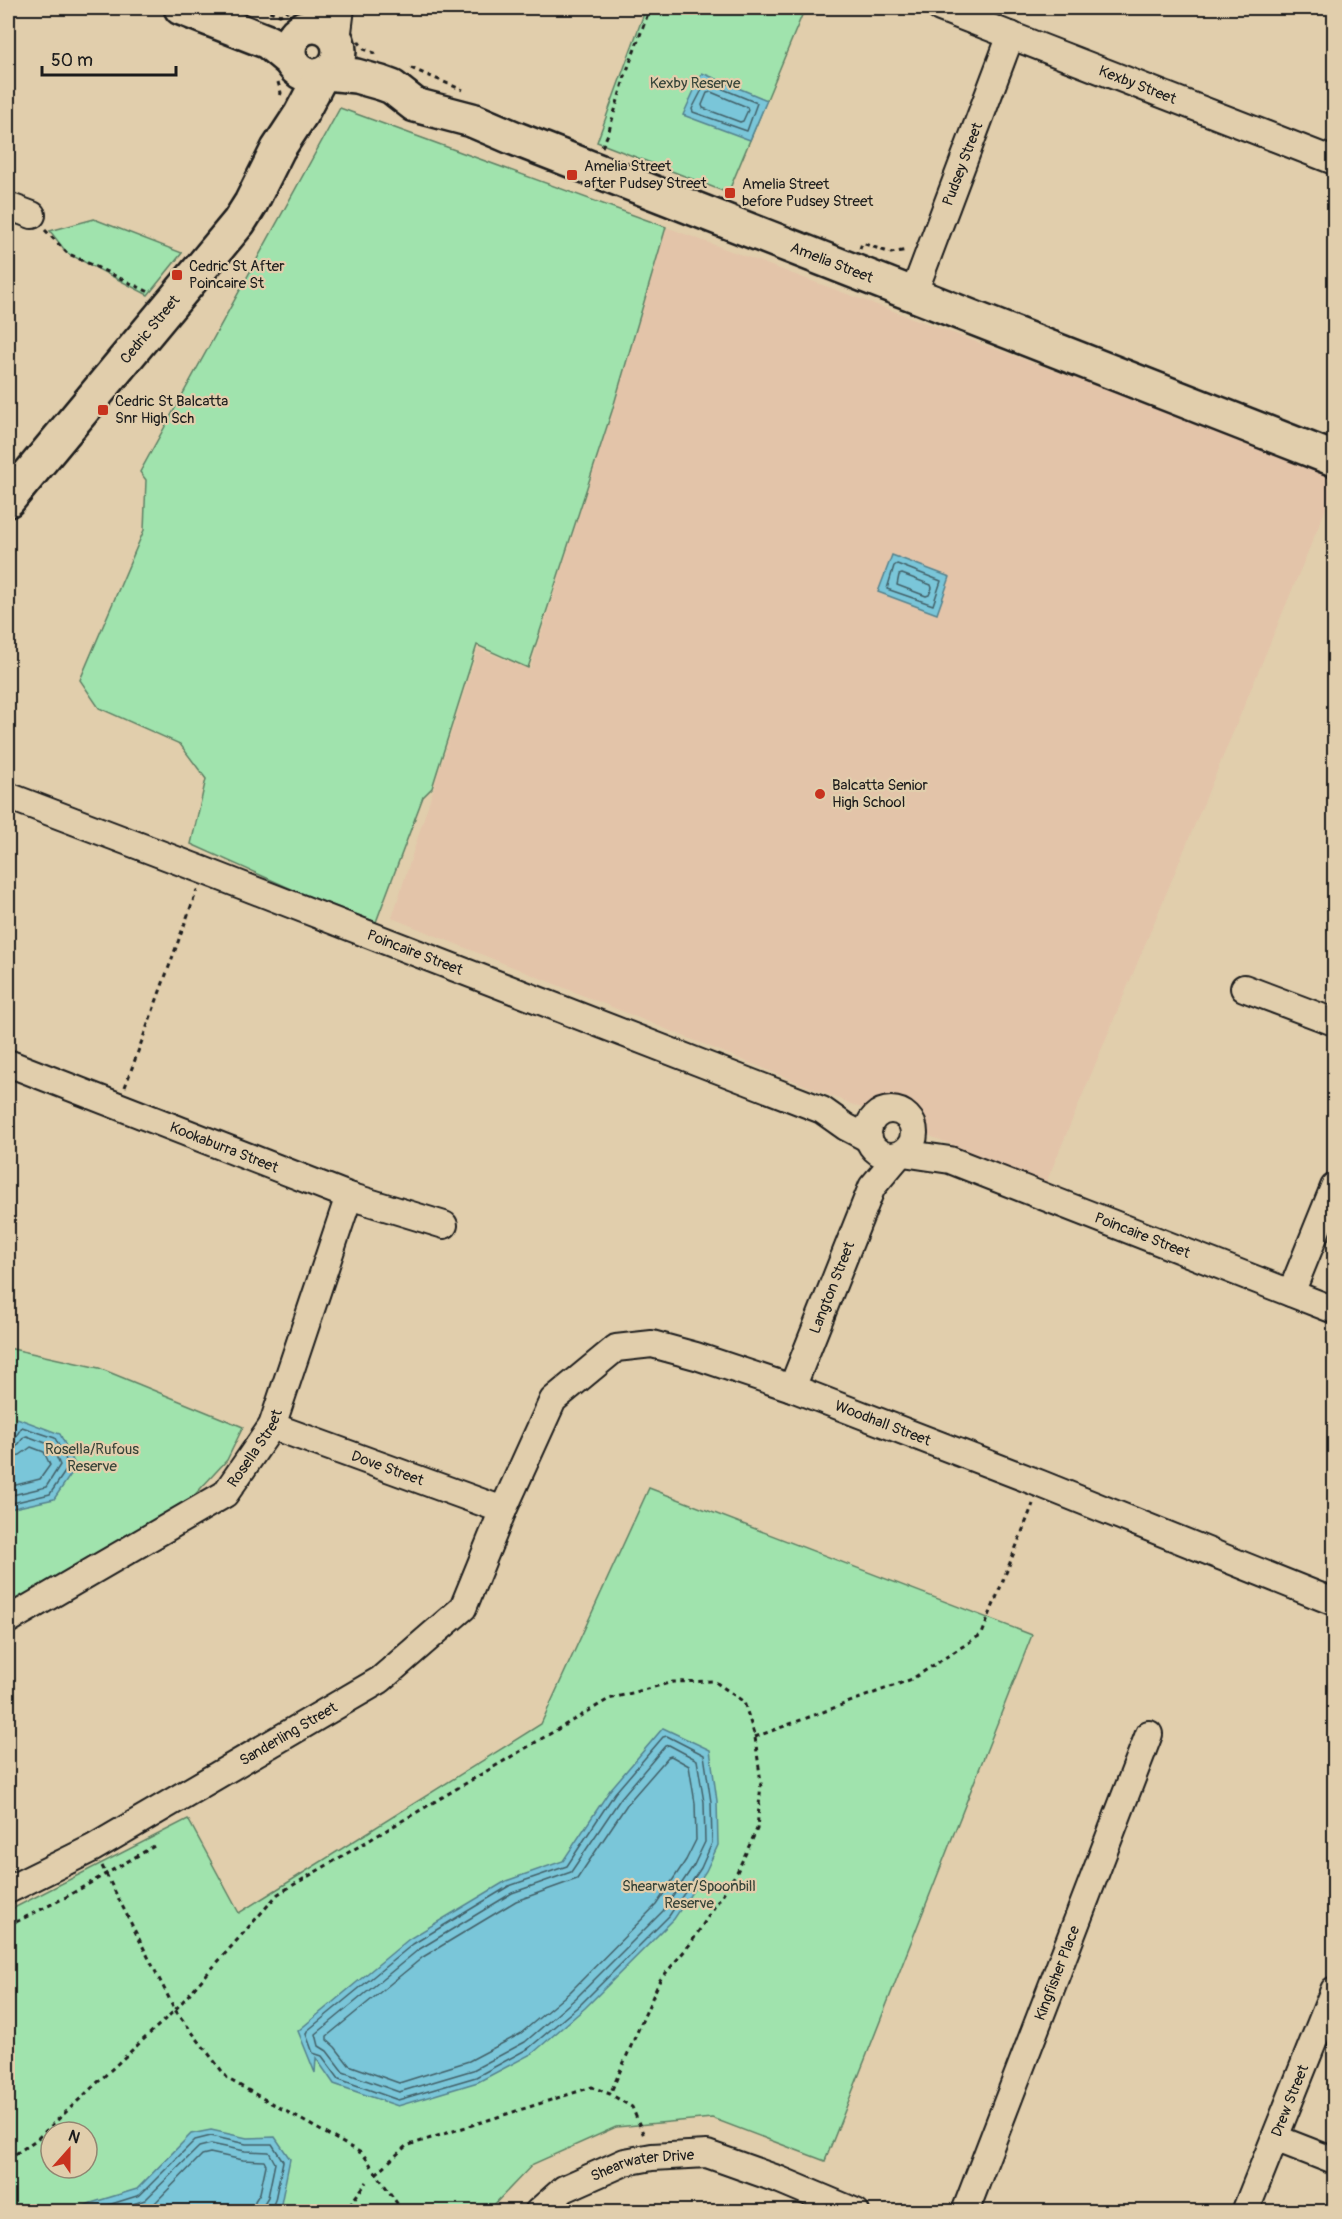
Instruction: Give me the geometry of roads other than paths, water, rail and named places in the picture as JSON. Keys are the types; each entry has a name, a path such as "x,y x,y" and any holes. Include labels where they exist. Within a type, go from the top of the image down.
{"main road":[{"name":"Amelia Street","path":"181,8 356,76 392,87 416,105 490,127 535,146 1335,440"},
{"path":"219,8 274,27 307,18"},
{"path":"307,18 291,40 289,47 317,59"},
{"name":"Amelia Street","path":"317,59 383,70 858,254 916,286 1335,459"},
{"name":"Cedric Street","path":"8,500 239,222 278,148 301,114 317,59"}],"street":[{"name":"Cedric Street","path":"317,59 341,8"},
{"name":"Kexby Street","path":"933,11 1011,35 1335,161"},
{"name":"Pudsey Street","path":"916,286 1011,35"},
{"path":"8,206 32,215"},
{"name":"Poincaire Street","path":"8,796 205,870 822,1110 871,1144"},
{"path":"1244,988 1335,1022"},
{"name":"Kookaburra Street","path":"8,1063 349,1196 444,1225"},
{"name":"Poincaire Street","path":"822,1110 884,1112"},
{"path":"896,1111 903,1114 913,1129 913,1141 909,1148 901,1154 885,1155 871,1144 868,1131 871,1122 884,1112 896,1111"},
{"name":"Poincaire Street","path":"913,1129 950,1160"},
{"name":"Langton Street","path":"871,1144 872,1187"},
{"name":"Poincaire Street","path":"901,1154 950,1160 1335,1310"},
{"name":"Langton Street","path":"792,1388 872,1187 901,1154"},
{"path":"1291,1293 1335,1187"},
{"name":"Rosella Street","path":"8,1620 225,1494 272,1426 349,1196"},
{"name":"Woodhall Street","path":"503,1510 552,1401 616,1348 652,1344 792,1388 1041,1484 1335,1602"},
{"name":"Dove Street","path":"272,1426 503,1510"},
{"name":"Sanderling Street","path":"8,1890 93,1848 380,1680 464,1608 503,1510"},
{"name":"Kingfisher Place","path":"964,2211 1149,1734"},
{"name":"Drew Street","path":"1245,2211 1335,1990"},
{"path":"1275,2138 1335,2161"},
{"name":"Shearwater Drive","path":"538,2211 564,2189 625,2162 652,2157 707,2154 856,2211"}],"water":[{"path":"702,73 767,100 750,140 683,115"},
{"path":"892,555 950,577 937,614 878,592"},
{"path":"17,1418 60,1434 76,1467 54,1499 9,1509 8,1442"},
{"path":"663,1728 710,1750 717,1801 718,1845 706,1871 674,1919 585,2008 533,2053 478,2082 398,2106 334,2084 316,2058 315,2073 298,2031 409,1939 506,1881 563,1861 610,1790"},
{"path":"211,2130 247,2138 275,2137 290,2159 281,2204 274,2211 71,2211 137,2189 191,2134"}],"place":[{"name":"Amelia Street after Pudsey Street","path":"572,175"},
{"name":"Amelia Street before Pudsey Street","path":"730,193"},
{"name":"Cedric St After Poincaire St","path":"177,275"},
{"name":"Cedric St Balcatta Snr High Sch","path":"103,410"},
{"name":"Balcatta Senior High School","path":"820,794"}],"park label":[{"name":"Kexby Reserve","path":"695,83"},
{"name":"Rosella/Rufous Reserve","path":"92,1458"},
{"name":"Shearwater/Spoonbill Reserve","path":"689,1894"}]}
